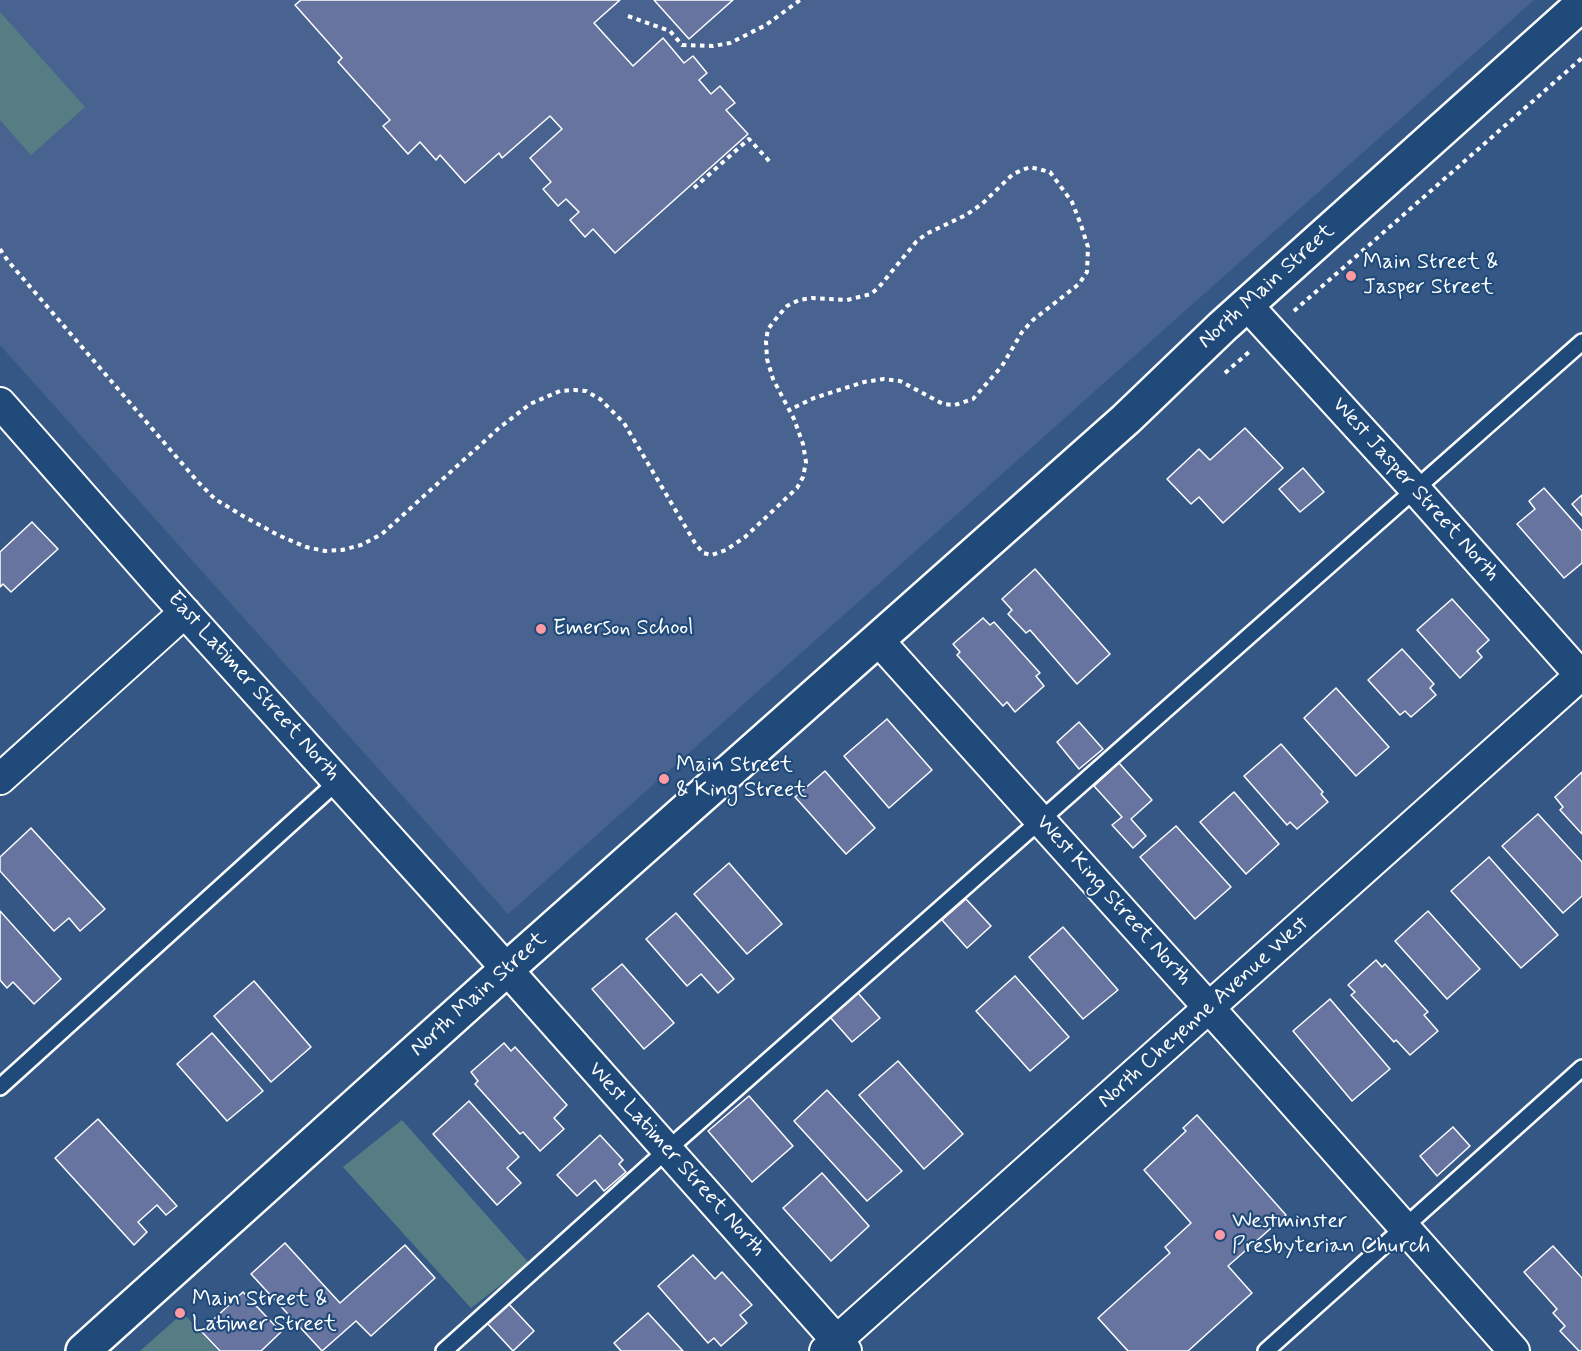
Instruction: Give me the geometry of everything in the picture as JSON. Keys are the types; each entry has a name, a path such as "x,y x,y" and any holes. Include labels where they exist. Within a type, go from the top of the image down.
{"street":[{"name":"North Main Street","path":"83,1351 507,969 1126,419 1247,305 1582,4"},
{"name":"West Jasper Street North","path":"1247,305 1582,675"},
{"name":"East Latimer Street North","path":"0,403 507,969"},
{"path":"0,779 185,612"},
{"name":"West King Street North","path":"878,640 1514,1351"},
{"name":"North Cheyenne Avenue West","path":"836,1348 1209,1008 1582,675"},
{"name":"West Latimer Street North","path":"507,969 667,1150 836,1348"}],"lane":[{"path":"444,1351 667,1150 1582,342"},
{"path":"0,1088 338,781"},
{"path":"1266,1351 1582,1068"}],"path":[{"path":"628,16 670,31 682,45 713,46 730,43 766,25 800,0"},
{"path":"1271,332 1582,58"},
{"path":"694,188 749,139 770,162"},
{"path":"0,249 191,474 215,499 278,535 306,547 325,551 342,550 361,545 382,534 499,428 530,404 554,393 574,390 586,391 600,399 624,423 695,543 703,553 712,555 726,550 745,537 797,488 803,477 806,462 803,444 773,379 767,358 768,328 787,306 805,299 847,300 871,294 921,238 966,215 982,204 1013,174 1030,167 1050,172 1072,202 1081,225 1088,247 1087,272 1079,284 1033,320 1022,332 1002,366 973,399 955,405 943,404 900,381 884,379 864,382 824,394 789,410"}],"shaded area":[{"name":"Emerson School","path":"0,0 1534,0 508,914 0,345"}],"green space":[{"path":"0,12 85,107 31,155 0,120"},
{"path":"402,1120 529,1263 471,1308 343,1167"},
{"path":"183,1313 218,1351 140,1351"}],"building":[{"path":"301,0 620,0 594,23 633,66 663,38 684,63 693,56 707,73 699,80 711,94 720,86 735,103 726,110 748,134 615,253 593,229 585,237 570,220 579,212 566,199 558,206 543,189 551,182 530,158 562,129 550,116 502,158 499,153 465,183 440,155 436,160 420,142 408,154 383,126 390,120 338,62 342,58 295,5"},
{"path":"654,0 733,0 689,39"},
{"path":"1245,428 1283,468 1223,523 1199,497 1191,504 1167,479 1199,449 1210,460"},
{"path":"1303,468 1324,492 1300,512 1279,489"},
{"path":"1544,488 1582,531 1582,563 1564,578 1517,524 1535,509 1529,501"},
{"path":"1582,495 1582,516 1572,504"},
{"path":"32,522 58,549 11,592 3,584 0,587 0,552"},
{"path":"1035,569 1110,654 1077,684 1030,630 1026,633 1008,614 1012,610 1002,599"},
{"path":"1452,599 1489,640 1477,651 1482,657 1460,678 1417,630"},
{"path":"983,618 990,625 994,622 1040,673 1036,676 1044,686 1015,712 1007,702 1003,706 957,655 960,652 953,644"},
{"path":"1402,649 1434,684 1430,688 1436,695 1411,717 1405,711 1400,715 1368,680"},
{"path":"1336,688 1389,747 1356,776 1304,718"},
{"path":"887,719 932,770 889,808 844,756"},
{"path":"1079,722 1103,749 1079,769 1057,742"},
{"path":"1281,744 1323,792 1321,794 1328,802 1297,829 1290,822 1287,825 1244,776"},
{"path":"1119,763 1152,800 1131,819 1146,836 1133,848 1112,825 1122,817 1094,786"},
{"path":"825,771 875,828 846,854 795,797"},
{"path":"1582,772 1582,834 1560,810 1563,807 1555,797"},
{"path":"1234,792 1279,844 1246,874 1200,822"},
{"path":"1538,814 1582,862 1582,896 1563,913 1502,846"},
{"path":"1176,826 1231,887 1195,919 1140,857"},
{"path":"31,828 105,909 80,931 69,918 54,931 0,871 0,857"},
{"path":"1489,857 1558,935 1521,968 1451,891"},
{"path":"729,863 782,924 747,954 694,894"},
{"path":"966,899 991,926 967,948 942,920"},
{"path":"0,911 61,979 34,1004 13,982 7,988 0,980"},
{"path":"1428,911 1480,969 1447,999 1395,941"},
{"path":"676,913 734,979 718,993 701,974 687,986 646,939"},
{"path":"1063,927 1118,990 1083,1019 1029,957"},
{"path":"1376,960 1382,967 1385,964 1428,1012 1424,1015 1438,1031 1410,1055 1396,1040 1394,1042 1351,995 1355,992 1348,985"},
{"path":"622,964 674,1023 644,1049 592,989"},
{"path":"1015,976 1069,1037 1030,1071 976,1011"},
{"path":"254,981 311,1047 271,1082 214,1016"},
{"path":"858,993 880,1018 852,1042 830,1017"},
{"path":"1330,999 1390,1069 1352,1101 1293,1031"},
{"path":"212,1033 263,1091 227,1121 177,1064"},
{"path":"504,1043 511,1051 515,1047 567,1105 554,1118 564,1129 540,1151 523,1132 520,1134 475,1084 478,1081 471,1072"},
{"path":"898,1061 963,1134 924,1169 859,1095"},
{"path":"827,1090 902,1171 867,1201 794,1121"},
{"path":"749,1096 793,1146 752,1182 708,1131"},
{"path":"469,1101 519,1157 507,1168 521,1183 497,1205 433,1134"},
{"name":"Westminster Presbyterian Church","path":"1197,1115 1286,1215 1228,1266 1252,1293 1188,1351 1128,1351 1098,1318 1170,1253 1165,1247 1191,1223 1144,1170 1186,1131 1183,1128"},
{"path":"98,1119 177,1206 166,1215 157,1205 138,1222 147,1232 134,1245 55,1158"},
{"path":"1453,1127 1470,1146 1437,1176 1420,1156"},
{"path":"600,1135 623,1160 619,1164 626,1172 604,1191 595,1180 577,1196 557,1175"},
{"path":"822,1173 869,1226 831,1261 783,1208"},
{"path":"285,1243 340,1303 405,1245 435,1278 371,1336 356,1321 322,1351 251,1274"},
{"path":"1553,1246 1582,1278 1582,1351 1579,1351 1560,1331 1565,1326 1553,1313 1557,1309 1524,1272"},
{"path":"693,1255 715,1279 722,1272 752,1305 740,1315 747,1323 721,1346 714,1338 708,1343 658,1286"},
{"path":"243,1292 281,1332 261,1351 220,1351 201,1331"},
{"path":"508,1303 534,1331 513,1351 487,1323"},
{"path":"648,1313 683,1351 621,1351 614,1343"}],"place":[{"name":"Main Street & Jasper Street","path":"1351,276"},
{"name":"Emerson School","path":"541,629"},
{"name":"Main Street & King Street","path":"664,779"},
{"name":"Westminster Presbyterian Church","path":"1220,1235"},
{"name":"Main Street & Latimer Street","path":"180,1313"}]}
